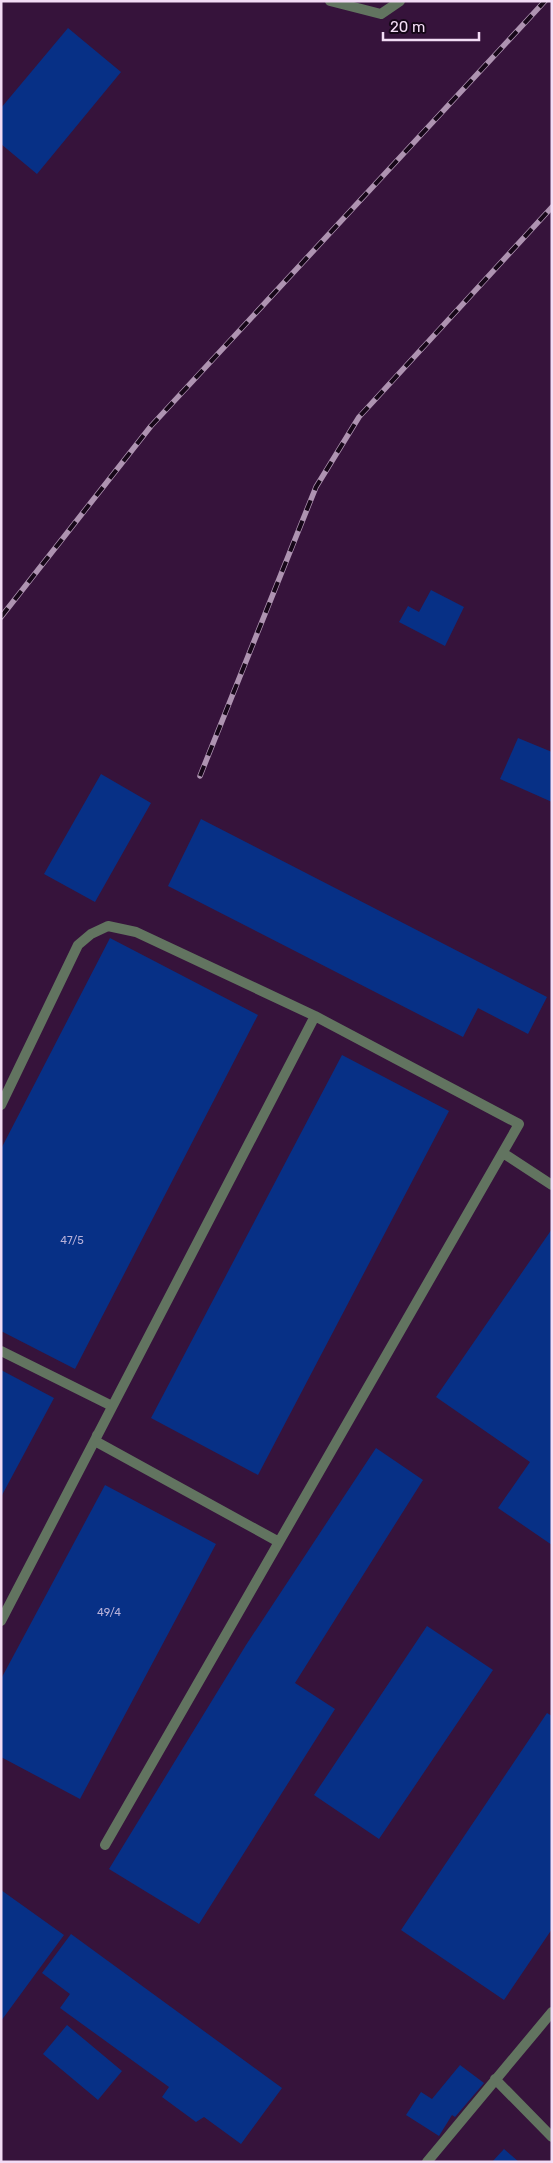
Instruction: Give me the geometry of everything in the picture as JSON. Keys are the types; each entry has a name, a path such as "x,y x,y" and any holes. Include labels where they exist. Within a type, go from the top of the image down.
{"street":[{"path":"330,1 382,14 400,1"},
{"path":"1,1105 78,945 91,934 108,926 136,932 315,1016 519,1124 105,1845"},
{"path":"1,1621 315,1016"},
{"path":"503,1153 552,1185"},
{"path":"1,1351 112,1406"},
{"path":"95,1441 279,1542"},
{"path":"427,2162 552,2012"},
{"path":"495,2079 552,2137"}],"building":[{"path":"68,28 121,72 37,174 1,144 1,108"},
{"path":"431,590 464,607 445,646 399,622 408,606 419,612"},
{"path":"518,738 552,752 552,802 500,779"},
{"path":"101,774 151,803 95,902 44,874"},
{"path":"201,819 547,997 528,1034 478,1008 463,1037 168,886"},
{"path":"110,938 258,1015 75,1369 1,1331 1,1149"},
{"path":"342,1055 449,1111 258,1475 151,1418"},
{"path":"552,1229 552,1545 498,1508 530,1462 436,1397"},
{"path":"1,1370 54,1398 1,1497"},
{"path":"376,1448 423,1480 295,1683 335,1709 199,1924 109,1869 246,1645"},
{"path":"105,1485 216,1544 80,1799 1,1757 1,1679"},
{"path":"427,1626 493,1670 379,1839 314,1795"},
{"path":"547,1713 552,1716 552,1929 504,2000 401,1930"},
{"path":"1,1890 64,1935 1,2021"},
{"path":"71,1934 282,2088 241,2144 204,2117 196,2122 162,2097 169,2087 60,2008 70,1994 42,1973"},
{"path":"67,2025 122,2071 98,2100 43,2054"},
{"path":"460,2065 484,2083 455,2117 452,2115 439,2136 406,2115 421,2092 432,2099"},
{"path":"504,2149 519,2162 492,2162"}],"railway":[{"path":"1,617 151,426 545,1"},
{"path":"200,776 316,487 359,417 552,207"}]}
